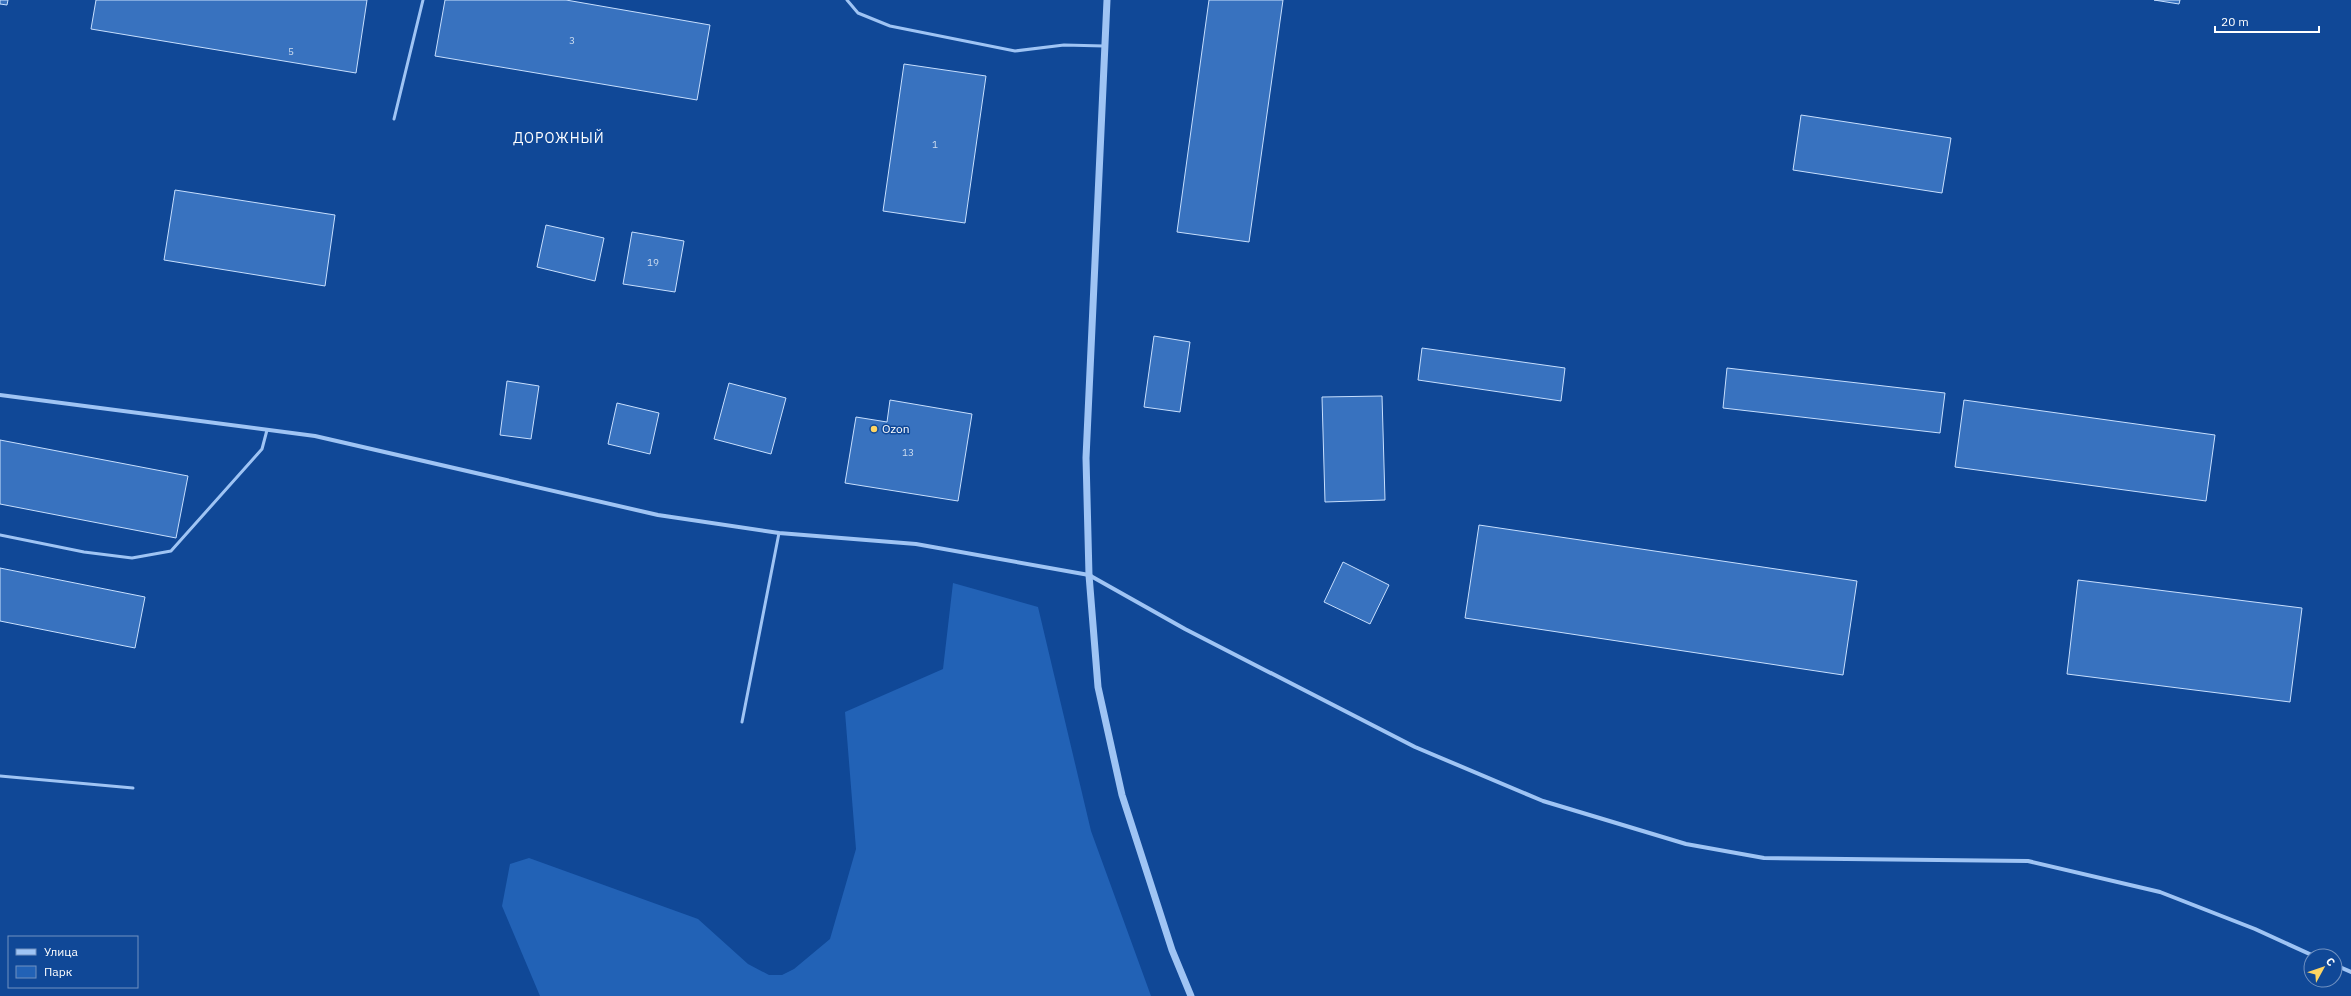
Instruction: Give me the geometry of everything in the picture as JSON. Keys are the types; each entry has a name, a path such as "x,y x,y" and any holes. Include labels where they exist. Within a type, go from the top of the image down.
{"street":[{"path":"1107,0 1086,458 1089,575 1098,687 1122,795 1172,950 1192,996"},
{"path":"0,396 315,436 658,515 779,533 916,544 1089,575 1185,629 1415,746 1543,801 1686,844 1764,858 2028,861 2160,892 2255,929 2303,951"}],"lane":[{"path":"394,120 423,0"},
{"path":"847,0 858,13 890,26 1015,51 1064,46 1105,46"},
{"path":"0,535 84,552 132,558 172,551 262,449 267,430"},
{"path":"742,722 779,533"},
{"path":"0,776 134,788"}],"green space":[{"path":"953,583 1038,607 1091,831 1151,996 540,996 502,906 510,864 529,858 698,919 748,964 769,975 782,975 794,969 830,939 856,849 845,712 943,669"}],"building":[{"path":"0,0 8,0 7,5 0,4"},
{"path":"96,0 367,0 356,73 91,29"},
{"path":"445,0 566,0 710,25 697,100 435,56"},
{"path":"1209,0 1283,0 1249,242 1177,232"},
{"path":"2154,0 2180,0 2179,4"},
{"path":"904,64 986,76 965,223 883,211"},
{"path":"1801,115 1951,138 1942,193 1793,170"},
{"path":"175,190 335,215 325,286 164,260"},
{"path":"546,225 604,238 595,281 537,267"},
{"path":"632,232 684,241 675,292 623,284"},
{"path":"1154,336 1190,342 1180,412 1144,407"},
{"path":"1422,348 1565,368 1561,401 1418,380"},
{"path":"1727,368 1945,393 1940,433 1723,408"},
{"path":"507,381 539,386 531,439 500,435"},
{"path":"729,383 786,398 771,454 714,439"},
{"path":"1382,396 1385,500 1325,502 1322,397"},
{"path":"890,400 972,414 958,501 845,483 856,417 887,422"},
{"path":"1964,400 2215,435 2206,501 1955,467"},
{"path":"617,403 659,413 650,454 608,444"},
{"path":"0,440 188,476 176,538 0,504"},
{"path":"1479,525 1857,581 1843,675 1465,618"},
{"path":"1343,562 1389,585 1370,624 1324,602"},
{"path":"0,568 145,597 135,648 0,621"},
{"path":"2078,580 2302,608 2290,702 2067,674"}],"place":[{"name":"Ozon","path":"874,429"}],"district":[{"name":"ДОРОЖНЫЙ","path":"559,138"}]}
